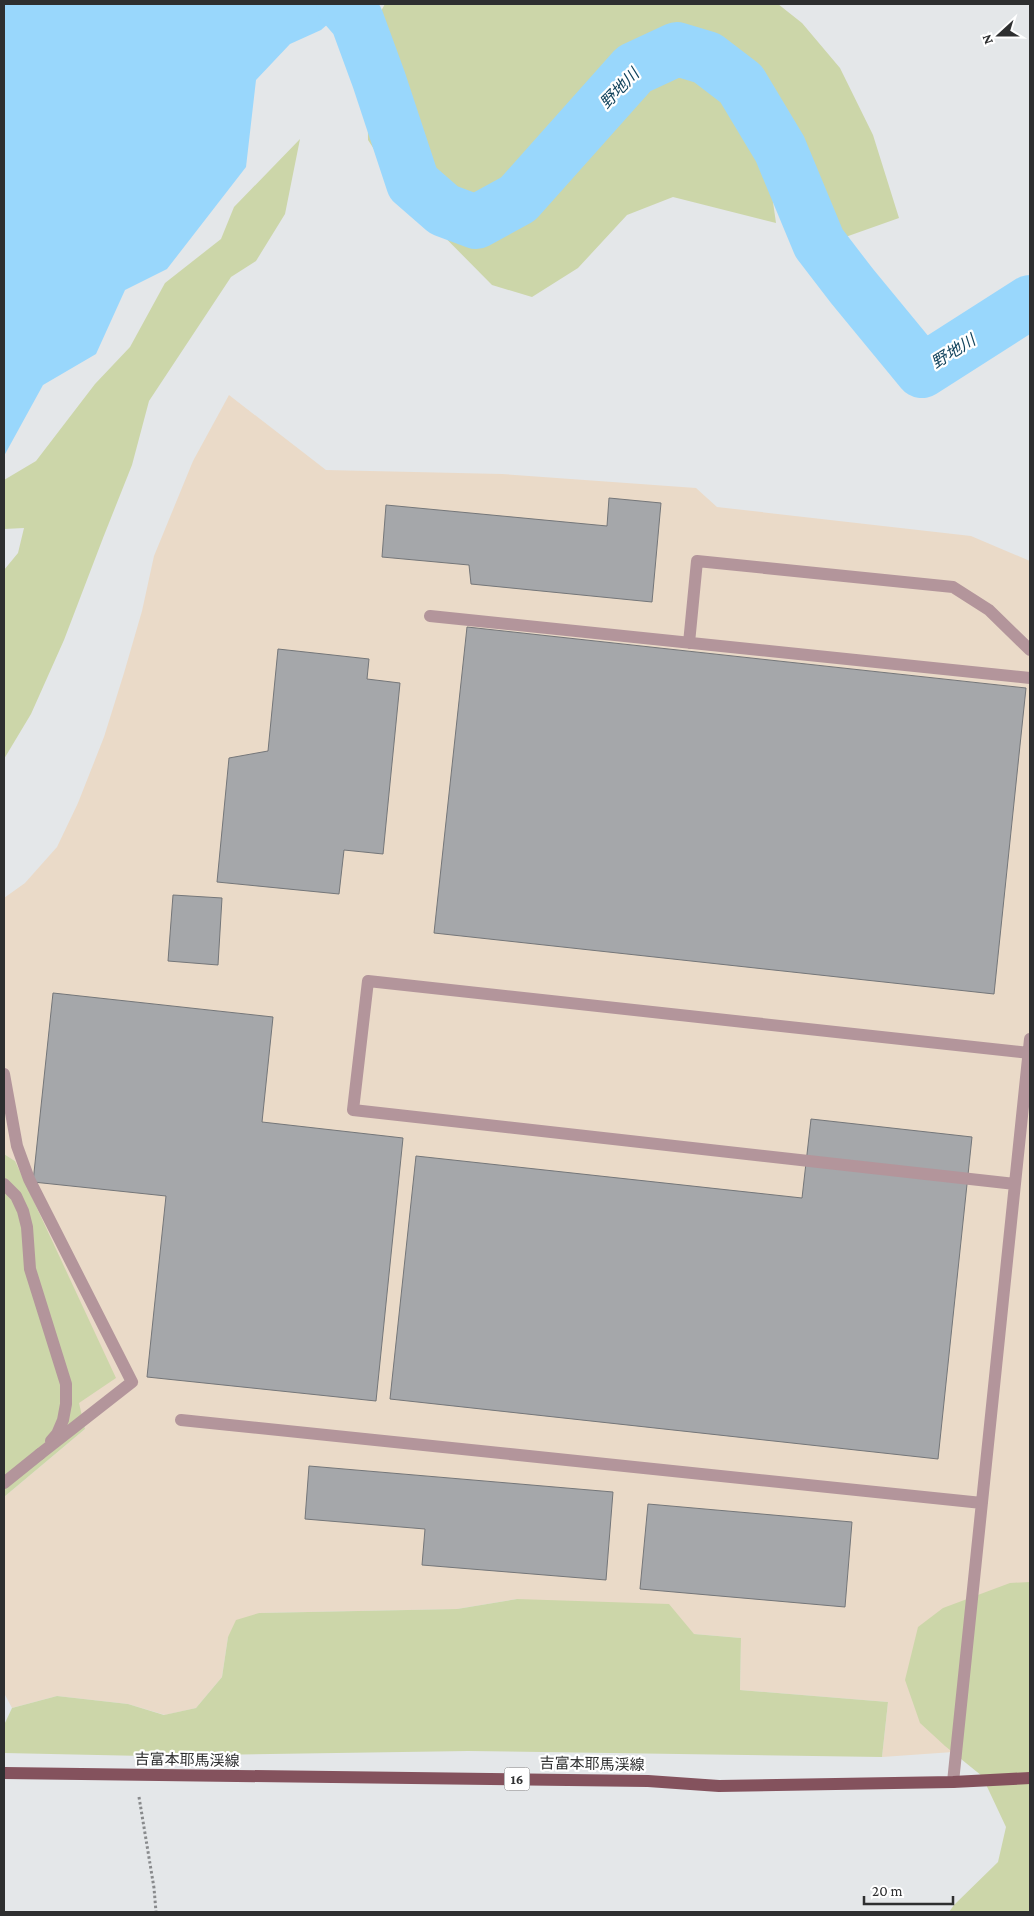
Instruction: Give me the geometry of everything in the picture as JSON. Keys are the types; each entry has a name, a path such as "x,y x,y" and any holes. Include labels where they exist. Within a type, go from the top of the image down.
{"main road":[{"name":"吉富本耶馬渓線","path":"4,1773 648,1781 719,1786 953,1782 1030,1778"}],"street":[{"path":"690,643 697,561 954,586 989,610 1030,650"},
{"path":"430,616 1030,678"},
{"path":"1016,1184 353,1110 368,981 1029,1053"},
{"path":"953,1782 1030,1039"},
{"path":"4,1074 17,1146 29,1178 132,1382 4,1483"},
{"path":"4,1184 16,1196 24,1211 30,1269 66,1384 66,1404 63,1420 57,1434 40,1454"},
{"path":"181,1420 982,1503"}],"path":[{"path":"134,1776 143,1819 156,1912"}],"shaded area":[{"path":"229,395 326,470 502,474 696,488 717,507 971,536 1030,561 1030,1701 1010,1748 882,1757 888,1702 740,1690 741,1638 694,1634 517,1599 457,1609 259,1613 228,1637 222,1677 196,1708 165,1715 128,1704 57,1696 12,1708 4,1693 4,1497 85,1429 15,1161 4,1154 4,898 25,883 57,847 78,803 104,737 124,673 142,611 154,556 193,461"}],"green space":[{"path":"385,4 778,4 802,23 840,68 873,135 899,218 837,240 772,195 776,223 673,197 627,215 578,268 532,297 492,285 406,198 368,140 367,35"},
{"path":"300,139 285,214 256,261 231,277 149,401 132,465 64,640 31,714 4,759 4,570 18,553 24,528 4,529 4,480 36,461 95,384 130,347 165,283 221,239 234,207"},
{"path":"4,1154 15,1161 116,1378 79,1403 85,1429 4,1497"},
{"path":"1030,1582 1030,1912 949,1912 998,1862 1006,1827 982,1776 920,1723 905,1680 918,1627 943,1608 1010,1583"},
{"path":"517,1599 669,1604 694,1634 741,1638 740,1690 888,1702 882,1757 468,1751 145,1756 4,1753 4,1725 12,1708 57,1696 128,1704 164,1715 196,1708 222,1677 228,1637 236,1620 259,1613 457,1609"}],"water":[{"path":"4,4 351,4 321,30 290,44 256,80 246,167 167,269 125,290 96,354 43,385 4,456"}],"building":[{"path":"609,498 661,503 652,602 471,584 469,565 382,557 386,505 607,526"},
{"path":"467,627 1026,688 994,994 434,933"},
{"path":"278,649 369,659 367,679 400,683 383,854 344,850 339,894 217,882 229,758 268,751"},
{"path":"173,895 222,898 218,965 168,961"},
{"path":"53,993 273,1017 262,1122 403,1138 376,1401 147,1377 166,1196 33,1182"},
{"path":"811,1119 972,1137 938,1459 390,1399 416,1156 802,1198"},
{"path":"309,1466 613,1492 606,1580 422,1565 425,1529 305,1519"},
{"path":"648,1504 852,1522 845,1607 640,1589"}],"waterway":[{"name":"野地川","path":"343,4 357,20 413,183 444,210 476,222 518,199 634,69 677,49 707,58 741,84 780,149 819,243 922,371 1030,302"}]}
